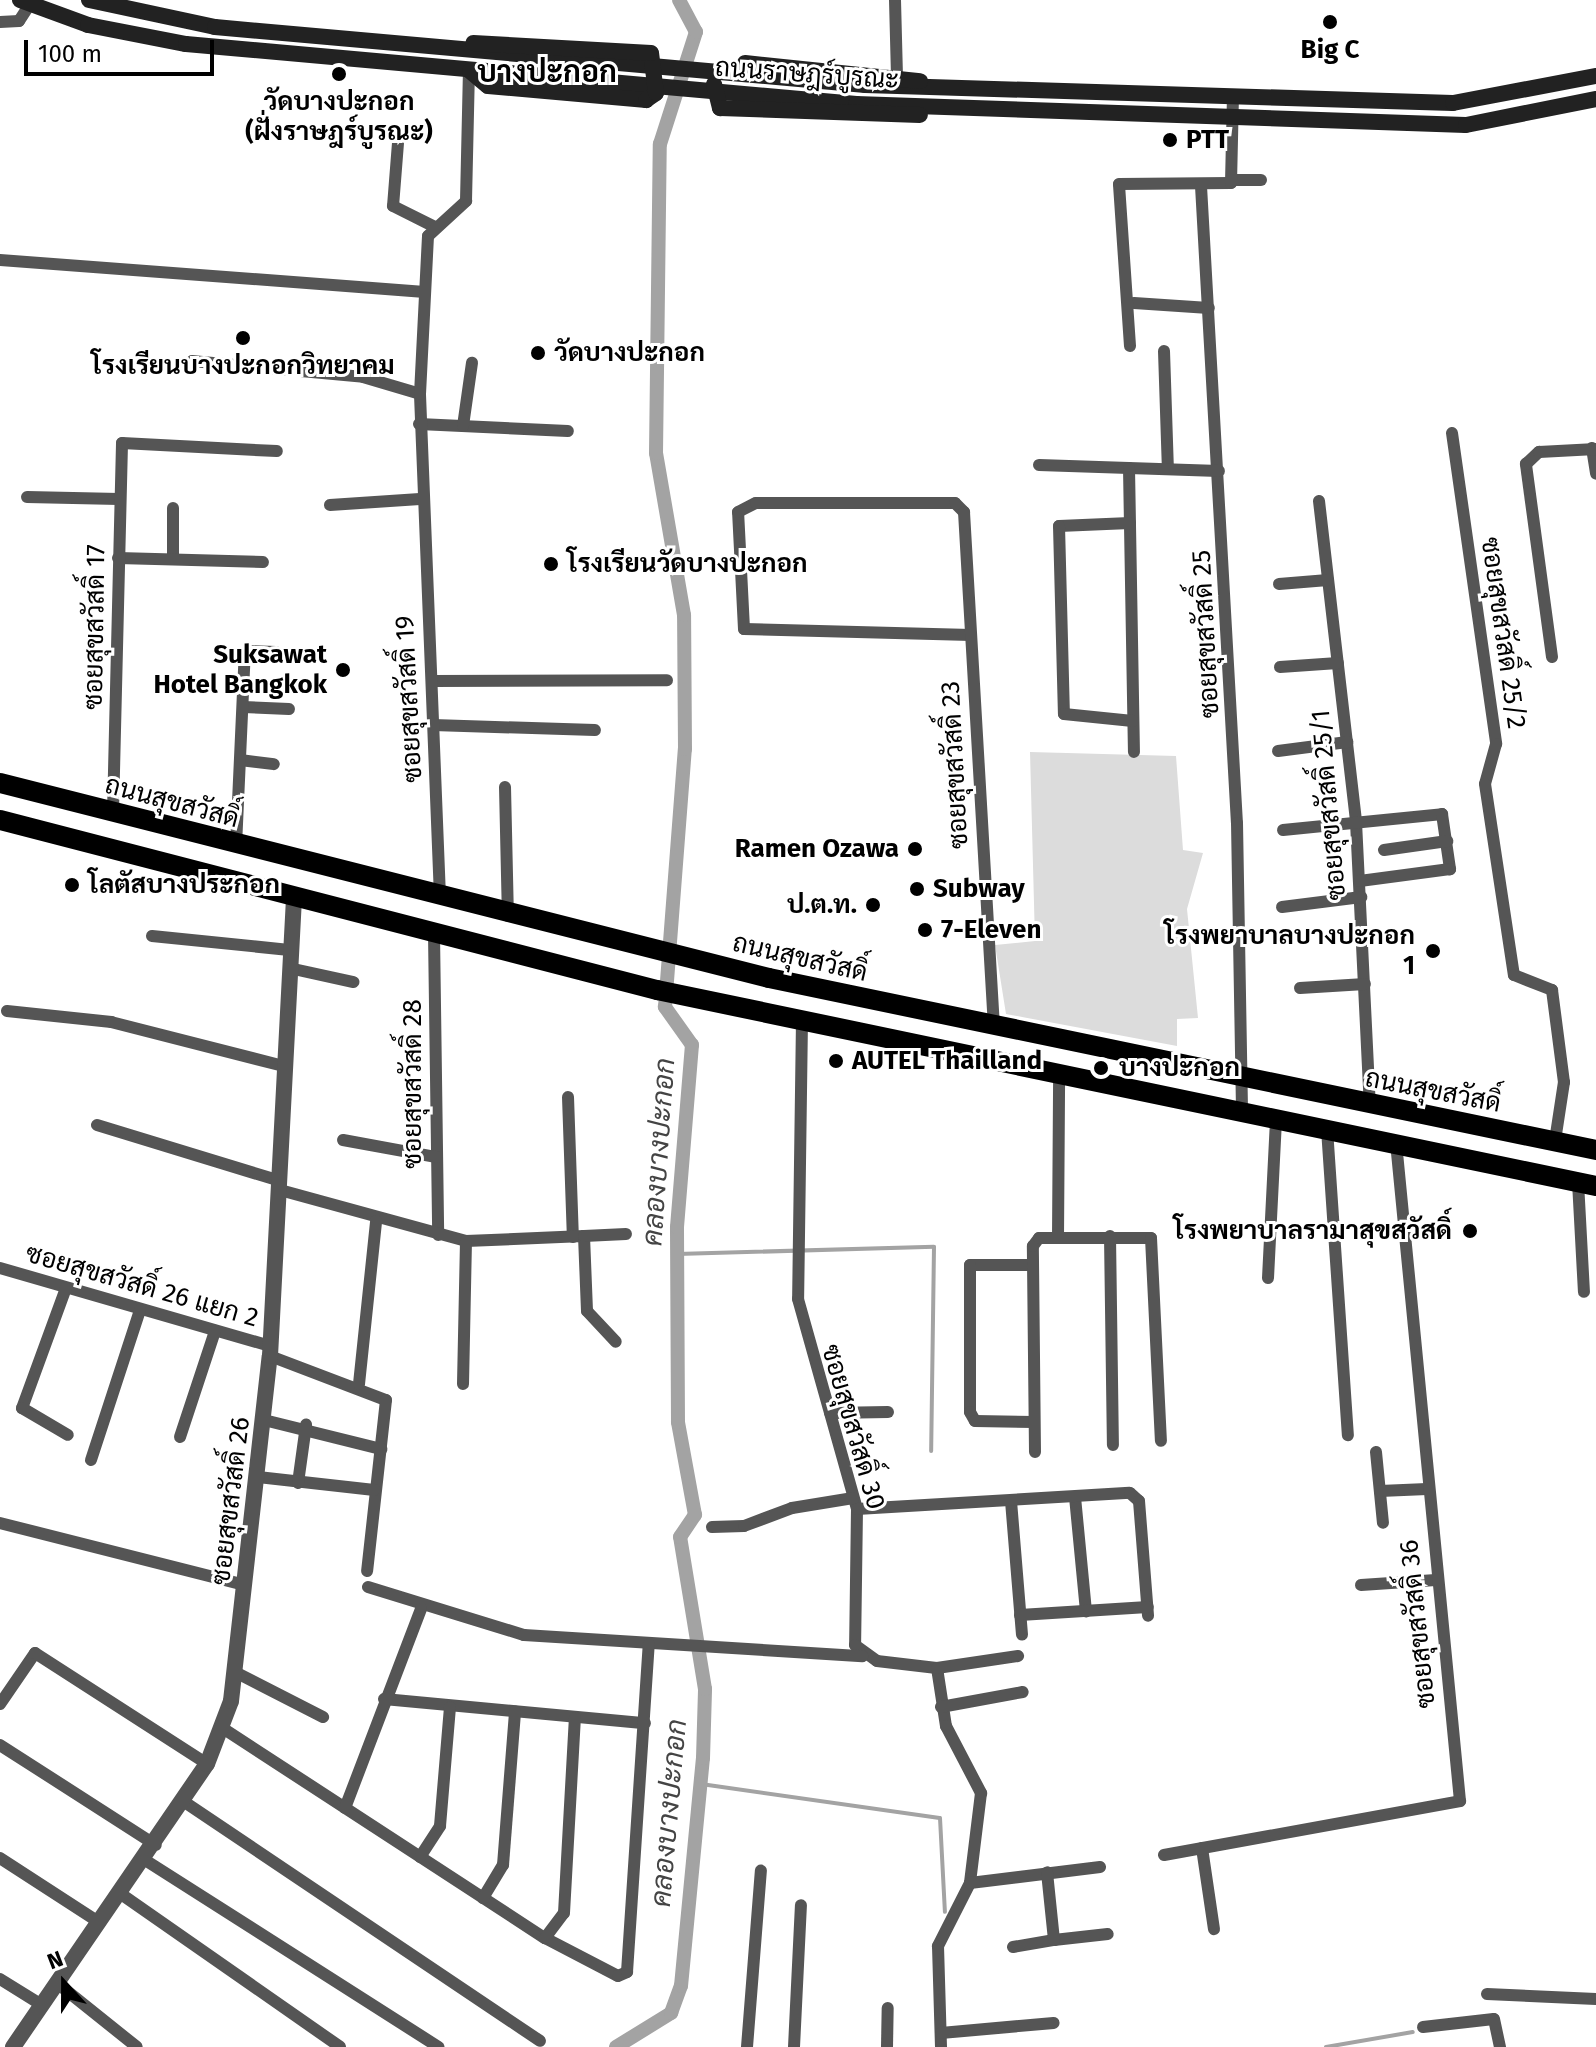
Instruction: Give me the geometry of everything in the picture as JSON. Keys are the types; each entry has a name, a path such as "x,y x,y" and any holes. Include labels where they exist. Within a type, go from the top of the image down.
{"main road":[{"name":"ถนนราษฎร์บูรณะ","path":"89,0 215,27 865,85 1453,103 1596,76"},
{"name":"ถนนราษฎร์บูรณะ","path":"25,2 150,39 856,104 1466,125 1596,99"},
{"path":"432,47 510,40 651,53 656,93 646,100 488,86 469,70"},
{"path":"936,87 897,74 718,62 714,105 889,118 982,108"},
{"name":"ถนนสุขสวัสดิ์","path":"0,783 508,916 699,962 1247,1081 1596,1150"},
{"path":"0,820 657,990 1587,1184"}],"street":[{"path":"895,0 897,74"},
{"path":"0,22 19,21 25,2"},
{"path":"398,143 393,206 433,226 466,201 469,70"},
{"path":"1233,97 1233,180"},
{"path":"1130,346 1119,184 1201,186 1233,180 1261,180"},
{"name":"ซอยสุขสวัสดิ์ 25","path":"1201,186 1219,471 1247,1081 1242,1112"},
{"name":"ซอยสุขสวัสดิ์ 19","path":"433,226 425,292 419,424 440,897"},
{"path":"0,260 425,292"},
{"path":"1134,303 1209,308"},
{"path":"1164,351 1168,469"},
{"path":"192,361 363,377 420,394"},
{"path":"463,426 472,363"},
{"path":"419,424 568,431"},
{"name":"ซอยสุขสวัสดิ์ 25/2","path":"1452,433 1496,744 1485,784 1514,975 1548,985 1554,1006 1564,1082 1555,1141"},
{"name":"ซอยสุขสวัสดิ์ 17","path":"113,812 122,443 277,451"},
{"path":"1552,657 1526,464 1539,452 1594,448 1596,474"},
{"path":"1039,465 1219,471"},
{"path":"1129,468 1134,752"},
{"path":"27,497 89,493 119,499"},
{"path":"330,505 420,499"},
{"name":"ซอยสุขสวัสดิ์ 25/1","path":"1319,501 1356,822 1370,1106"},
{"name":"ซอยสุขสวัสดิ์ 23","path":"971,635 750,633 742,624 738,512 744,504 955,503 964,512 994,1027"},
{"path":"173,508 173,559"},
{"path":"1130,523 1059,526 1064,714 1133,721"},
{"path":"118,558 263,562"},
{"path":"1279,584 1328,580"},
{"path":"236,846 245,651 276,652"},
{"path":"1280,667 1338,663"},
{"path":"432,681 667,680"},
{"path":"243,707 289,709"},
{"path":"433,725 595,730"},
{"path":"1278,751 1347,742"},
{"path":"240,760 274,764"},
{"path":"505,787 508,916"},
{"path":"1283,830 1439,813 1447,841 1448,871 1360,881"},
{"path":"1384,850 1447,841"},
{"name":"ซอยสุขสวัสดิ์ 26","path":"13,2047 156,1845 207,1764 224,1729 235,1672 271,1351 294,897"},
{"path":"1282,907 1361,897"},
{"name":"ซอยสุขสวัสดิ์ 28","path":"434,934 438,1235"},
{"path":"152,936 289,950"},
{"path":"289,968 353,982"},
{"path":"1300,988 1365,984"},
{"path":"7,1011 111,1022 284,1066"},
{"name":"ซอยสุขสวัสดิ์ 30","path":"802,1020 796,1252 806,1346 830,1413 855,1504 853,1632 862,1656"},
{"path":"1058,1237 1059,1076"},
{"path":"568,1097 587,1311 616,1342"},
{"path":"1268,1278 1276,1119"},
{"path":"97,1125 376,1221 466,1241 626,1234"},
{"path":"1327,1129 1348,1435"},
{"path":"343,1140 436,1157"},
{"name":"ซอยสุขสวัสดิ์ 36","path":"1164,1855 1460,1801 1427,1489 1396,1142"},
{"path":"1584,1292 1587,1184"},
{"path":"367,1571 386,1400 359,1384 376,1221"},
{"path":"1035,1452 1033,1265 1039,1238 1142,1234 1154,1248 1161,1441"},
{"path":"1110,1236 1113,1445"},
{"path":"463,1384 466,1241"},
{"path":"1033,1265 970,1265 971,1417 1034,1422"},
{"name":"ซอยสุขสวัสดิ์ 26 แยก 2","path":"0,1268 215,1331 359,1384"},
{"path":"66,1288 22,1410 68,1435"},
{"path":"91,1460 140,1310"},
{"path":"180,1437 215,1331"},
{"path":"830,1413 888,1412"},
{"path":"264,1420 306,1425 381,1449"},
{"path":"298,1483 306,1425"},
{"path":"1376,1452 1383,1523"},
{"path":"258,1477 374,1490"},
{"path":"1380,1491 1427,1489"},
{"path":"712,1527 744,1526 782,1510 855,1504 1011,1501 1130,1493 1139,1501 1148,1612 1086,1611 1020,1615"},
{"path":"1075,1497 1086,1611"},
{"path":"1011,1501 1022,1635"},
{"path":"0,1523 245,1585"},
{"path":"1361,1585 1436,1580"},
{"path":"368,1587 421,1609 524,1635 686,1650 862,1656 937,1668 1018,1656"},
{"path":"345,1808 384,1699 421,1609"},
{"path":"224,1729 545,1938 609,1976 627,1972 649,1645"},
{"path":"0,1704 35,1653 207,1764"},
{"path":"937,1668 941,1707 981,1793 970,1883 938,1946 941,2047"},
{"path":"235,1672 323,1717"},
{"path":"941,1707 1023,1692"},
{"path":"384,1699 645,1723"},
{"path":"420,1857 440,1826 450,1707"},
{"path":"483,1898 503,1865 515,1711"},
{"path":"545,1938 564,1913 575,1718"},
{"path":"0,1745 156,1845"},
{"path":"183,1801 540,2041"},
{"path":"1202,1848 1214,1929"},
{"path":"0,1858 100,1923"},
{"path":"145,1860 438,2047"},
{"path":"970,1883 1100,1867"},
{"path":"747,2047 761,1871"},
{"path":"1047,1872 1054,1940"},
{"path":"121,1894 340,2047"},
{"path":"794,2047 801,1905"},
{"path":"1013,1947 1108,1934"},
{"path":"0,1979 42,2005"},
{"path":"57,1983 137,2047"},
{"path":"1487,1994 1596,1999"},
{"path":"887,2047 888,2008"},
{"path":"1423,2027 1494,2019 1500,2047"},
{"path":"941,2033 1054,2023"}],"shaded area":[{"path":"1030,752 1176,756 1183,850 1203,853 1187,909 1198,1018 1177,1019 1177,1046 1006,1014 995,945 1035,941"}],"waterway":[{"name":"คลองบางปะกอก","path":"616,2047 671,2013 681,1986 703,1758 705,1689 680,1537 695,1515 678,1422 677,1227 692,1045 665,1007 685,749 684,615 656,453 660,144 696,32 679,0"},
{"path":"677,1254 934,1247 931,1451"},
{"path":"701,1784 940,1818 945,1912"},
{"path":"1326,2047 1413,2032"}],"place":[{"name":"Big C","path":"1330,22"},
{"name":"วัดบางปะกอก (ฝั่งราษฎร์บูรณะ)","path":"339,74"},
{"name":"PTT","path":"1170,140"},
{"name":"โรงเรียนบางปะกอกวิทยาคม","path":"243,338"},
{"name":"วัดบางปะกอก","path":"538,353"},
{"name":"โรงเรียนวัดบางปะกอก","path":"551,564"},
{"name":"Suksawat Hotel Bangkok","path":"343,670"},
{"name":"Ramen Ozawa","path":"915,849"},
{"name":"โลตัสบางประกอก","path":"72,885"},
{"name":"Subway","path":"917,889"},
{"name":"ป.ต.ท.","path":"873,905"},
{"name":"7-Eleven","path":"925,930"},
{"name":"โรงพยาบาลบางปะกอก 1","path":"1433,951"},
{"name":"AUTEL Thailland","path":"836,1061"},
{"name":"บางปะกอก","path":"1101,1068"},
{"name":"โรงพยาบาลรามาสุขสวัสดิ์","path":"1470,1231"}],"district":[{"name":"บางปะกอก","path":"547,72"}]}
